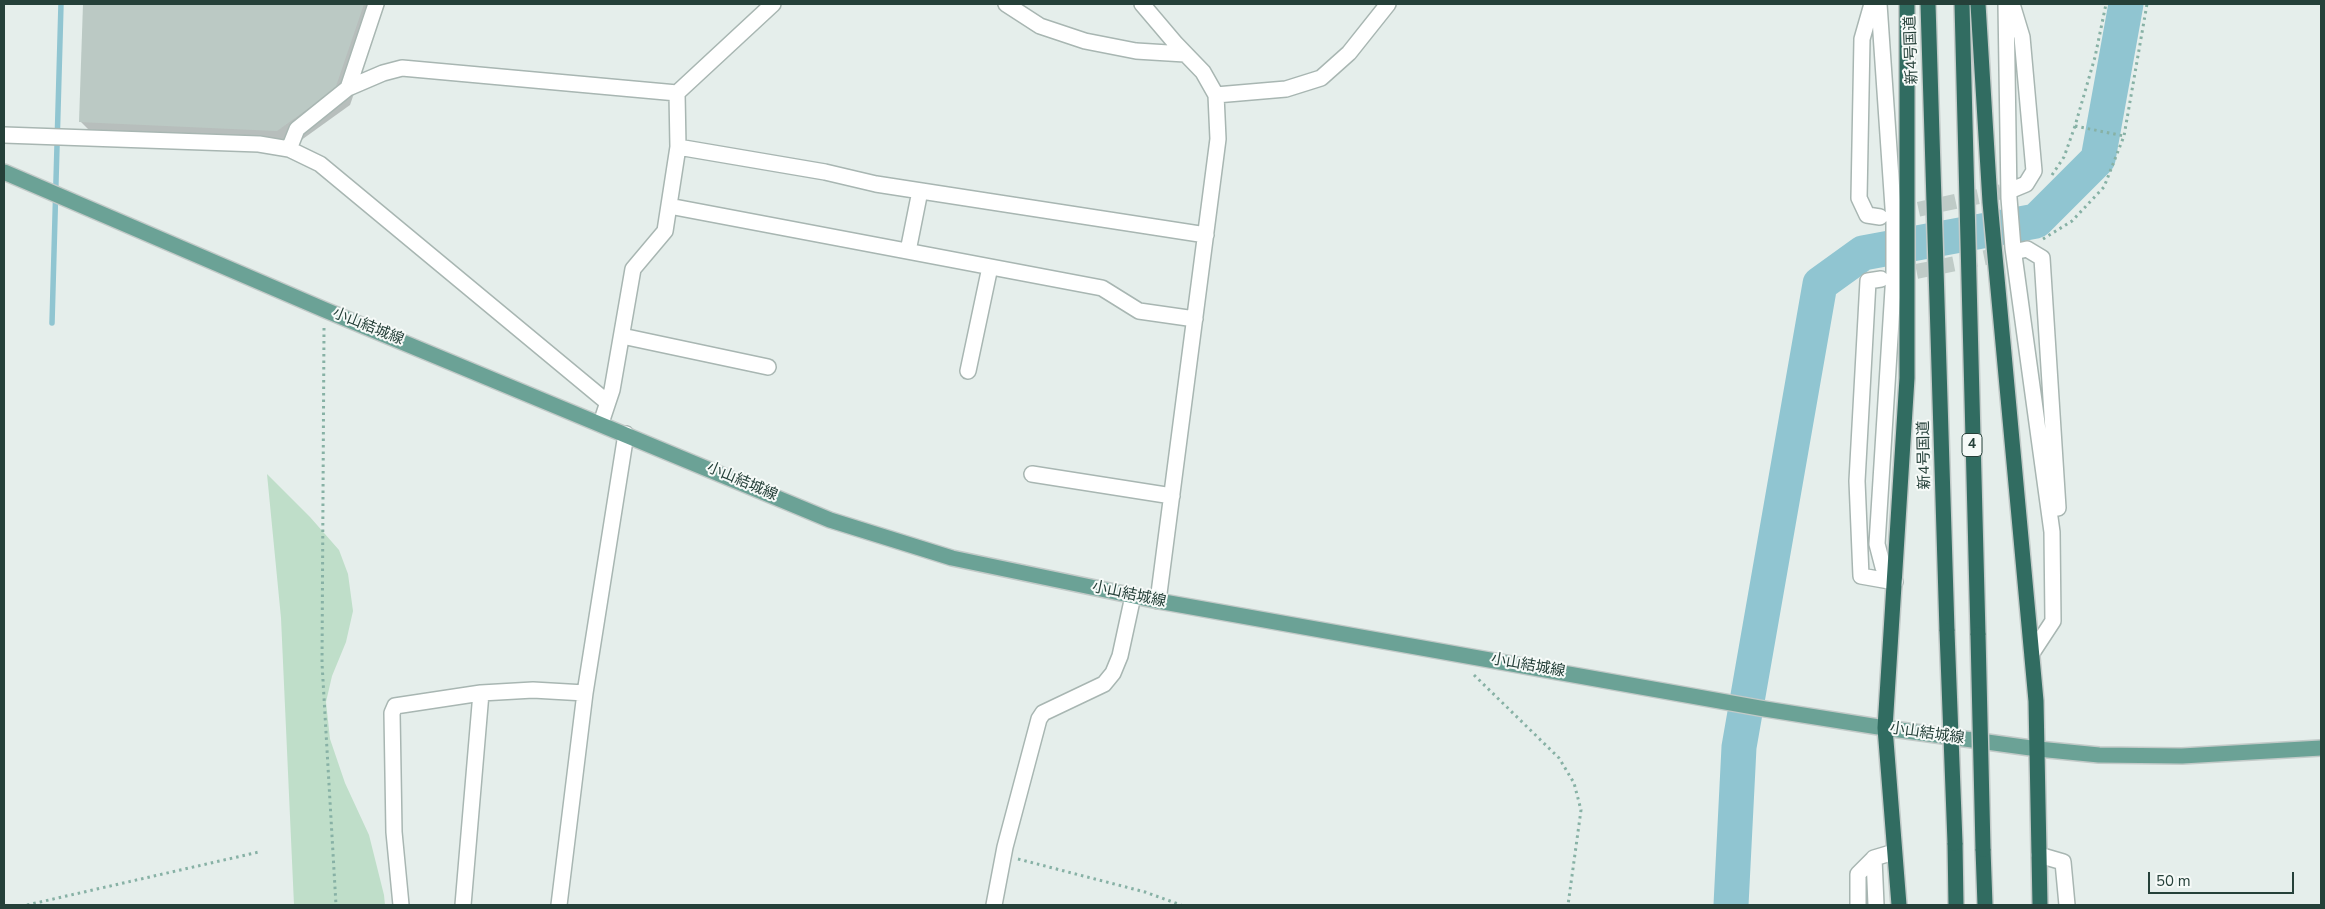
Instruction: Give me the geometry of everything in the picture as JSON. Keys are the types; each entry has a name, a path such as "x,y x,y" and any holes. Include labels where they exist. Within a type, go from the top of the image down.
{"highway":[{"path":"1898,905 1885,728 1907,378 1894,273 1894,220 1906,4"},
{"name":"新4号国道","path":"1928,4 1936,213 1956,905"},
{"name":"4","path":"1962,4 1985,905"},
{"path":"1978,4 1990,202 2032,653 2038,749 2040,905"}],"main road":[{"name":"小山結城線","path":"4,172 325,310 601,423 830,520 925,550 1158,602 1765,709 1885,728 2038,749 2099,755 2182,756 2321,748"}],"street":[{"path":"348,88 376,4"},
{"path":"289,149 297,129 348,88 383,73 402,68 677,93 773,4"},
{"path":"1006,4 1040,26 1086,41 1136,51 1185,54"},
{"path":"1142,4 1203,72 1216,95 1218,139 1158,602"},
{"path":"1216,95 1286,89 1321,78 1349,53 1388,4"},
{"path":"1872,4 1862,40 1859,198 1868,215 1894,220 1879,4"},
{"path":"2006,4 2019,249 2052,532 2053,621 2032,653"},
{"path":"2012,4 2022,37 2034,171 2016,190"},
{"path":"601,423 612,390 633,269 666,231 678,147 677,93"},
{"path":"4,135 259,144 289,149 320,164 607,402"},
{"path":"678,147 825,172 876,184 1206,235"},
{"path":"908,251 920,191"},
{"path":"669,206 1102,288 1139,311 1195,320"},
{"path":"2019,249 2042,258 2058,510 2052,532"},
{"path":"968,371 990,267"},
{"path":"1894,273 1868,281 1857,481 1860,576 1895,582"},
{"path":"622,336 768,366"},
{"path":"559,905 585,693 626,434"},
{"path":"1032,474 1172,496"},
{"path":"994,905 1003,856 1040,719 1043,713 1104,684 1113,673 1120,656 1133,596"},
{"path":"401,905 394,832 392,713 395,706 481,693 533,690 585,693"},
{"path":"463,905 481,693"},
{"path":"1858,905 1858,874 1874,858 1894,852"},
{"path":"2039,855 2063,862 2067,905"},
{"path":"1874,858 1876,905"}],"path":[{"path":"2016,190 2049,178 2064,157 2095,57 2106,4"},
{"path":"2019,249 2072,221 2104,187 2124,136 2147,4"},
{"path":"2075,126 2089,127 2124,136"},
{"path":"325,310 322,663 336,905"},
{"path":"1471,672 1559,758 1574,783 1581,810 1568,905"},
{"path":"27,905 259,852"},
{"path":"1003,856 1145,892 1181,905"}],"green space":[{"path":"267,474 310,517 339,550 348,574 353,611 346,642 332,676 326,702 330,739 345,783 369,835 385,905 294,905 281,618"}],"building":[{"path":"83,4 364,4 335,89 277,131 79,122"}],"waterway":[{"path":"52,323 61,4"},
{"path":"1731,905 1739,747 1820,284 1863,253 2036,221 2098,159 2126,4"}],"tunnel":[{"path":"1896,214 2014,189"},
{"path":"1894,276 2018,251"}]}
